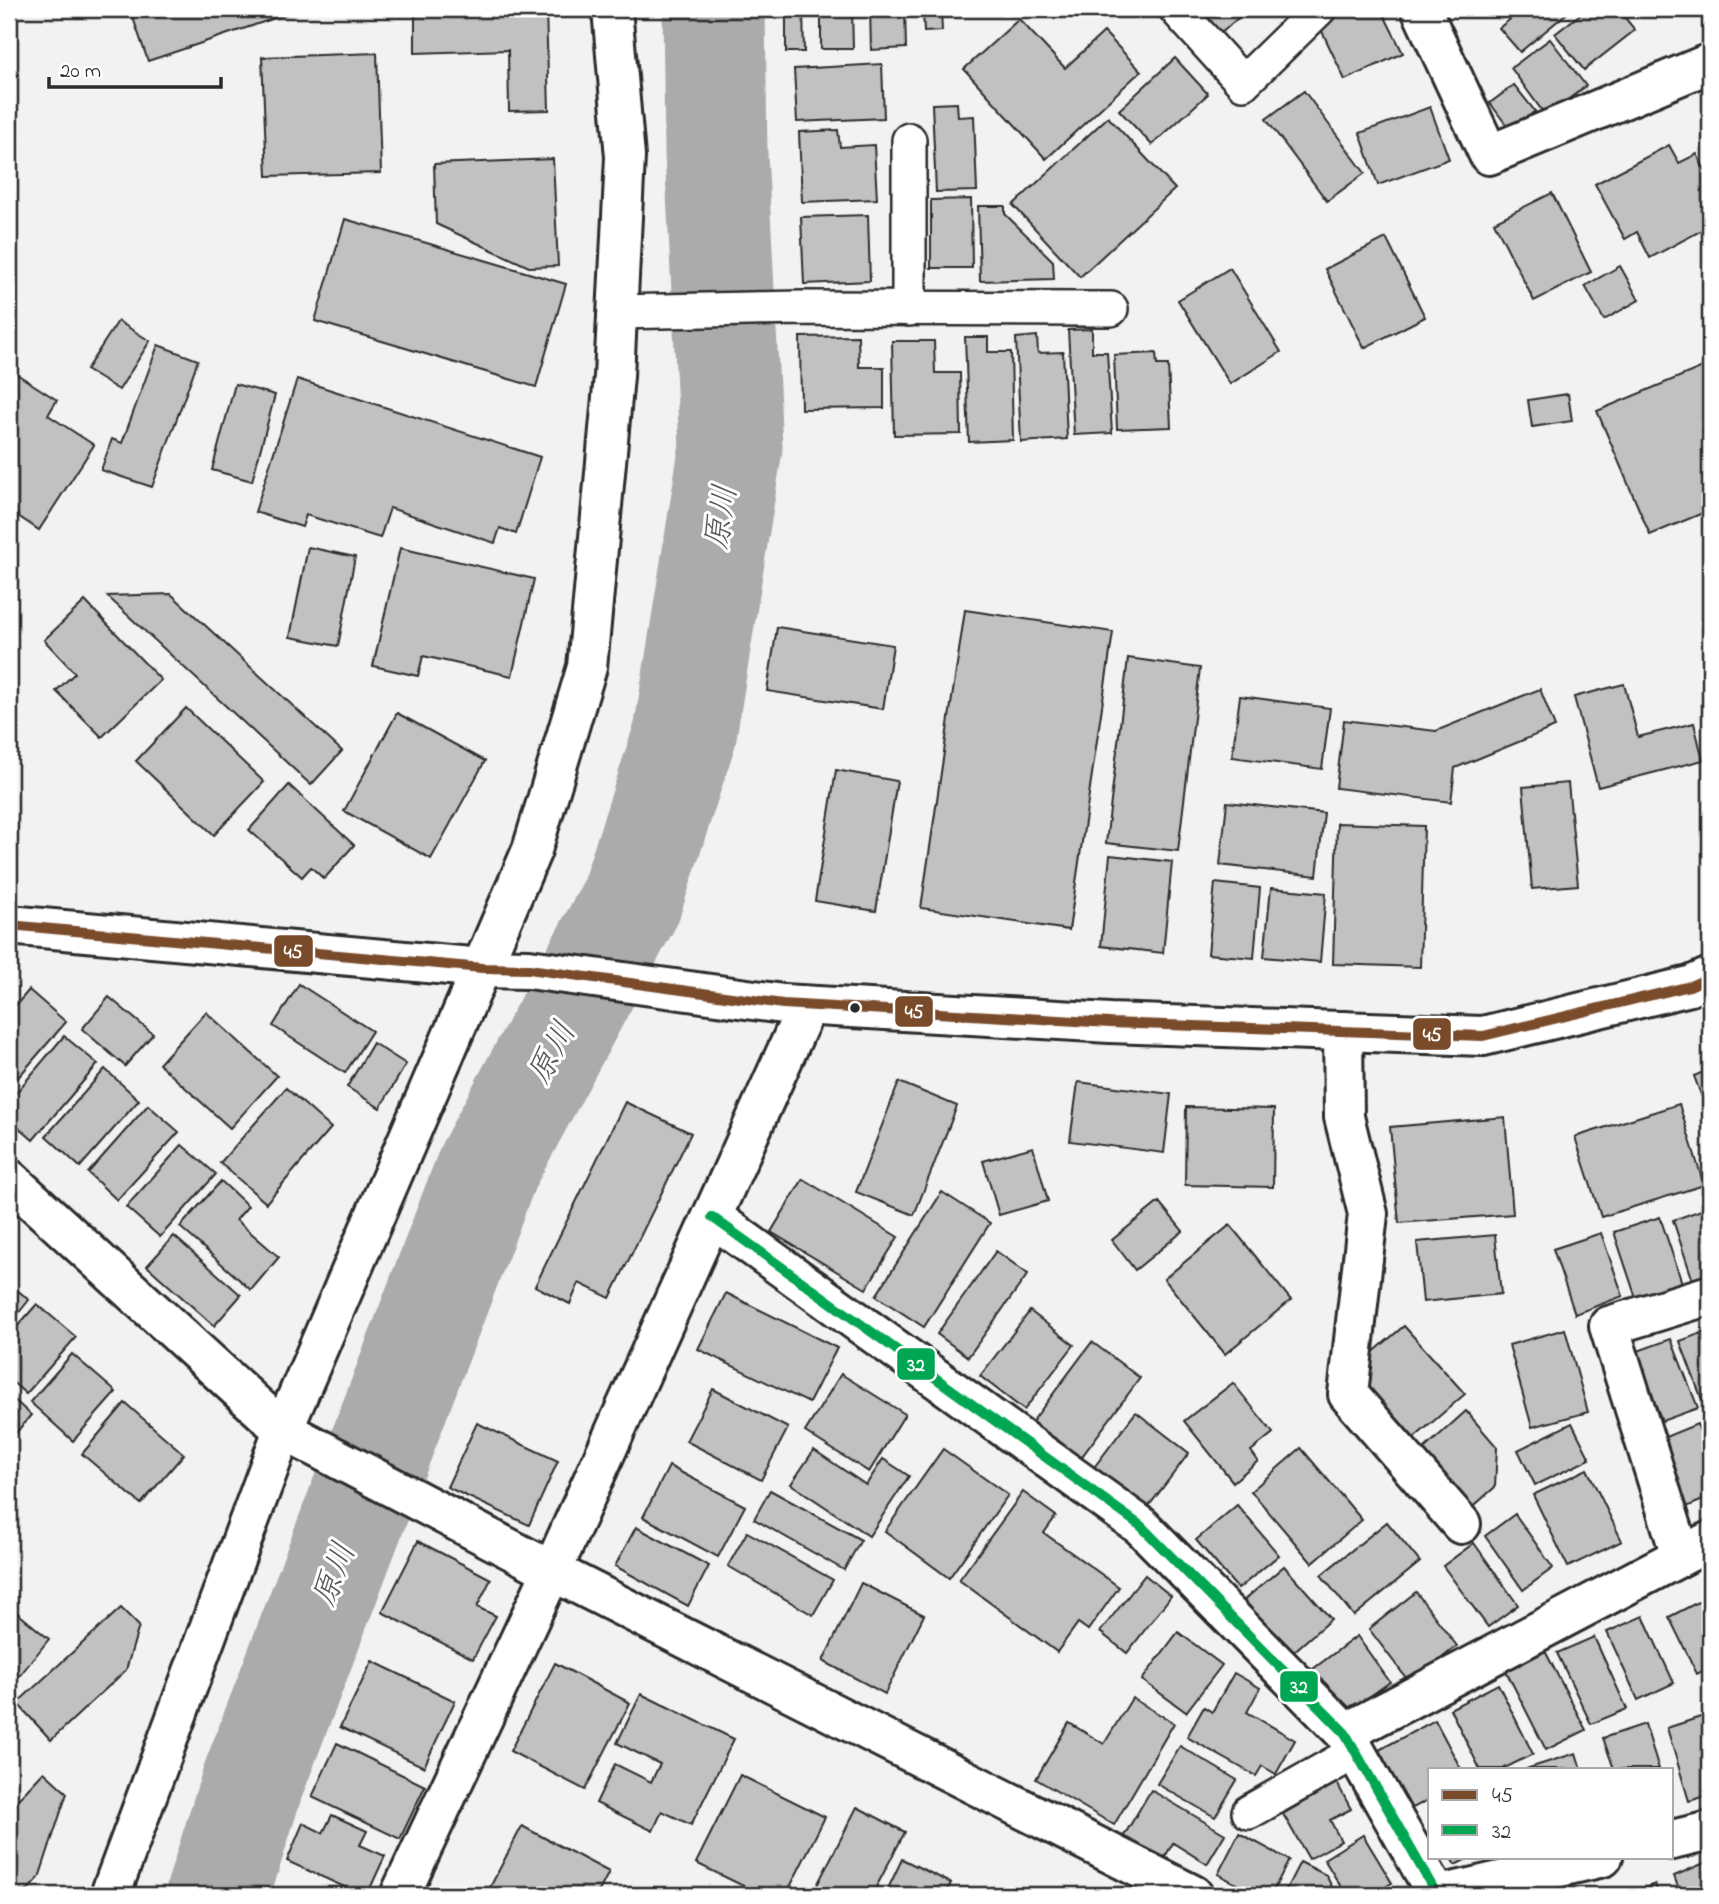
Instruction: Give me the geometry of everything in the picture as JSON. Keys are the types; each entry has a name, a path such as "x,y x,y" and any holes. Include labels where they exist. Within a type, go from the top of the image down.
{"street":[{"path":"110,1895 283,1430 532,850 587,667 614,376 625,157 612,9"},
{"path":"1421,9 1489,155 1710,63"},
{"path":"9,925 482,968 529,969 795,1005 1110,1023 1483,1036 1690,986 1710,977"},
{"path":"404,1895 401,1893 552,1571 712,1217 795,1005"},
{"path":"1343,1031 1344,1117 1368,1214 1348,1394 1461,1524"},
{"path":"9,1180 283,1430 552,1571 1193,1895"},
{"path":"712,1217 1141,1526 1350,1743 1439,1895 1598,1858"},
{"path":"1350,1743 1696,1549 1609,1326 1710,1295"},
{"path":"1674,1840 1710,1831"}],"lane":[{"path":"1175,9 1243,83 1320,9"},
{"path":"909,140 909,309"},
{"path":"618,312 800,308 1111,309"},
{"path":"1249,1812 1350,1743"}],"building":[{"path":"130,9 302,9 148,61"},
{"path":"546,9 549,110 509,111 508,50 415,53 415,11"},
{"path":"786,9 803,9 804,52 786,52"},
{"path":"821,9 852,9 853,49 821,49"},
{"path":"870,9 905,9 906,48 871,50"},
{"path":"923,9 941,9 942,31 924,32"},
{"path":"1196,9 1248,9 1219,35"},
{"path":"1354,9 1381,9 1403,53 1345,80 1319,25"},
{"path":"1494,9 1514,9 1502,18"},
{"path":"1523,9 1572,9 1520,52 1499,28"},
{"path":"1587,9 1618,9 1635,30 1584,70 1555,34"},
{"path":"1019,19 1065,68 1104,32 1141,71 1046,159 964,69"},
{"path":"1550,39 1586,86 1546,116 1511,68"},
{"path":"377,53 381,173 267,176 262,57"},
{"path":"1175,58 1208,94 1152,145 1119,110"},
{"path":"882,64 884,118 797,122 794,69"},
{"path":"1514,85 1535,111 1511,131 1490,103"},
{"path":"1304,91 1365,173 1327,201 1266,119"},
{"path":"957,103 958,117 974,116 977,191 936,192 932,104"},
{"path":"1430,107 1449,159 1378,185 1360,133"},
{"path":"1108,117 1175,189 1080,277 1013,205"},
{"path":"838,130 840,147 874,145 877,199 802,202 799,132"},
{"path":"1669,145 1679,163 1697,154 1710,180 1710,226 1650,258 1637,232 1625,239 1595,184"},
{"path":"553,159 558,266 529,267 436,224 434,164"},
{"path":"1552,193 1591,272 1534,301 1494,222"},
{"path":"971,199 972,268 931,268 931,200"},
{"path":"978,206 1005,206 1005,214 1053,261 1054,279 980,281"},
{"path":"868,215 870,281 804,284 801,217"},
{"path":"345,219 566,284 536,387 315,321"},
{"path":"1386,238 1425,317 1364,348 1325,269"},
{"path":"1620,266 1639,300 1604,320 1585,286"},
{"path":"1230,268 1281,352 1230,384 1178,300"},
{"path":"118,321 150,341 119,390 86,370"},
{"path":"1092,329 1092,352 1107,352 1112,433 1074,435 1068,330"},
{"path":"858,336 859,367 884,367 884,408 801,409 800,337"},
{"path":"1037,336 1038,353 1063,352 1067,439 1021,442 1016,338"},
{"path":"965,337 988,337 988,352 1011,352 1013,440 969,442"},
{"path":"892,341 934,341 935,373 960,373 961,434 894,435"},
{"path":"158,345 198,360 152,487 101,470 112,439 122,443"},
{"path":"1156,353 1157,365 1168,365 1171,427 1117,429 1114,355"},
{"path":"1710,364 1710,510 1650,535 1597,411"},
{"path":"9,369 57,400 48,415 94,445 39,530 9,510"},
{"path":"297,379 540,457 516,534 500,528 495,543 390,508 380,538 306,515 302,527 255,512"},
{"path":"235,384 275,395 252,481 212,470"},
{"path":"1568,394 1572,421 1532,427 1528,400"},
{"path":"308,547 355,557 338,646 290,637"},
{"path":"400,548 534,579 512,676 423,656 418,676 373,666"},
{"path":"171,594 342,751 311,785 107,596"},
{"path":"85,601 161,680 102,737 56,691 75,673 44,640"},
{"path":"965,610 1113,632 1069,930 921,908"},
{"path":"777,627 893,645 883,709 767,691"},
{"path":"1128,658 1200,668 1178,851 1106,843"},
{"path":"1624,684 1638,737 1694,723 1703,760 1598,787 1574,697"},
{"path":"1540,689 1555,727 1455,768 1451,802 1336,788 1344,720 1436,731"},
{"path":"1240,696 1330,708 1322,769 1232,757"},
{"path":"186,708 264,782 214,835 136,761"},
{"path":"397,713 485,761 431,859 344,811"},
{"path":"836,770 897,781 876,911 815,901"},
{"path":"1568,783 1578,885 1532,889 1523,787"},
{"path":"289,785 354,845 324,879 311,867 302,877 249,830"},
{"path":"1227,802 1324,813 1317,876 1220,865"},
{"path":"1337,823 1424,826 1420,967 1333,964"},
{"path":"1110,855 1172,862 1163,953 1101,946"},
{"path":"1215,883 1260,888 1254,958 1208,954"},
{"path":"1271,888 1326,893 1320,962 1264,957"},
{"path":"299,984 372,1031 345,1073 273,1026"},
{"path":"29,990 66,1022 9,1088 9,1013"},
{"path":"109,997 153,1034 125,1066 82,1029"},
{"path":"206,1012 277,1076 230,1128 159,1064"},
{"path":"64,1036 98,1064 33,1140 9,1119 9,1101"},
{"path":"373,1043 406,1064 380,1108 347,1087"},
{"path":"105,1069 139,1100 80,1167 46,1136"},
{"path":"1710,1069 1710,1119 1694,1076"},
{"path":"899,1082 957,1106 914,1215 856,1192"},
{"path":"1078,1082 1171,1094 1164,1153 1070,1141"},
{"path":"286,1088 331,1128 266,1203 220,1163"},
{"path":"625,1102 691,1133 610,1298 579,1283 570,1304 535,1286"},
{"path":"1679,1104 1704,1185 1601,1217 1575,1137"},
{"path":"148,1105 179,1132 117,1200 88,1173"},
{"path":"1186,1107 1274,1109 1273,1187 1185,1185"},
{"path":"1505,1117 1513,1214 1399,1223 1390,1127"},
{"path":"182,1145 216,1174 160,1237 126,1207"},
{"path":"1033,1147 1048,1201 999,1215 983,1161"},
{"path":"803,1179 898,1237 866,1289 771,1232"},
{"path":"221,1181 248,1206 236,1220 279,1257 251,1290 180,1227"},
{"path":"942,1192 990,1223 924,1327 876,1296"},
{"path":"1159,1202 1183,1231 1135,1270 1112,1240"},
{"path":"1710,1207 1710,1276 1693,1281 1673,1220"},
{"path":"1660,1217 1682,1283 1636,1298 1614,1232"},
{"path":"1230,1225 1291,1300 1225,1354 1164,1279"},
{"path":"1601,1233 1623,1296 1575,1314 1553,1249"},
{"path":"1495,1235 1501,1294 1423,1302 1417,1242"},
{"path":"174,1236 241,1295 214,1326 147,1266"},
{"path":"996,1251 1028,1274 968,1357 937,1334"},
{"path":"9,1283 29,1300 9,1325"},
{"path":"726,1293 837,1348 809,1403 698,1349"},
{"path":"37,1304 76,1337 26,1394 9,1379 9,1336"},
{"path":"1030,1311 1074,1345 1024,1410 980,1376"},
{"path":"1404,1326 1465,1394 1414,1438 1370,1388 1371,1354"},
{"path":"1565,1329 1588,1412 1532,1427 1509,1345"},
{"path":"1710,1330 1710,1402 1704,1405 1680,1341"},
{"path":"1671,1339 1698,1408 1662,1421 1635,1352"},
{"path":"1092,1342 1140,1378 1080,1459 1032,1422"},
{"path":"72,1354 116,1392 73,1441 30,1402"},
{"path":"841,1374 905,1414 869,1472 805,1432"},
{"path":"1233,1383 1273,1433 1251,1451 1258,1461 1233,1482 1184,1421"},
{"path":"713,1389 788,1428 761,1480 686,1441"},
{"path":"9,1395 31,1415 9,1441"},
{"path":"125,1403 184,1454 141,1504 82,1454"},
{"path":"1466,1411 1497,1447 1495,1487 1466,1513 1416,1456"},
{"path":"1136,1412 1189,1453 1145,1511 1092,1470"},
{"path":"1710,1416 1710,1435 1703,1419"},
{"path":"477,1423 558,1461 529,1525 447,1487"},
{"path":"1572,1423 1590,1459 1535,1485 1518,1450"},
{"path":"1697,1424 1710,1456 1710,1497 1682,1509 1653,1442"},
{"path":"1301,1448 1362,1520 1312,1563 1251,1491"},
{"path":"943,1449 1008,1495 949,1578 885,1531"},
{"path":"814,1450 866,1485 883,1459 909,1476 869,1536 791,1484"},
{"path":"669,1466 745,1506 718,1557 643,1517"},
{"path":"1587,1469 1622,1541 1568,1567 1533,1495"},
{"path":"770,1490 861,1540 844,1570 754,1519"},
{"path":"1023,1492 1056,1516 1044,1533 1119,1587 1088,1630 1078,1623 1057,1652 959,1580"},
{"path":"1237,1505 1279,1555 1238,1589 1196,1540"},
{"path":"1515,1514 1553,1568 1523,1590 1485,1536"},
{"path":"1387,1522 1420,1562 1354,1616 1321,1575"},
{"path":"636,1527 709,1566 688,1606 615,1566"},
{"path":"747,1532 833,1580 813,1615 728,1566"},
{"path":"418,1541 491,1579 477,1607 496,1616 473,1659 382,1612"},
{"path":"1474,1543 1518,1605 1488,1627 1443,1566"},
{"path":"1284,1566 1331,1619 1291,1654 1244,1600"},
{"path":"1145,1575 1171,1596 1127,1653 1100,1632"},
{"path":"861,1583 924,1615 885,1694 823,1661"},
{"path":"1416,1592 1457,1646 1410,1683 1369,1629"},
{"path":"1710,1596 1710,1667 1697,1674 1669,1617"},
{"path":"9,1606 49,1639 9,1689"},
{"path":"121,1608 139,1626 126,1670 51,1740 17,1703"},
{"path":"1643,1616 1674,1683 1638,1700 1607,1632"},
{"path":"1178,1632 1222,1665 1186,1712 1142,1680"},
{"path":"1357,1636 1390,1682 1345,1714 1313,1669"},
{"path":"1594,1637 1627,1709 1591,1724 1557,1653"},
{"path":"1544,1649 1586,1730 1546,1750 1505,1669"},
{"path":"372,1661 455,1701 424,1767 340,1727"},
{"path":"555,1663 630,1703 585,1790 510,1751"},
{"path":"1234,1673 1260,1688 1247,1712 1295,1740 1276,1774 1262,1766 1256,1776 1187,1737 1204,1707 1212,1712"},
{"path":"1498,1684 1533,1754 1505,1768 1480,1768 1450,1709"},
{"path":"641,1694 734,1739 691,1825 662,1811 653,1831 596,1803 615,1764 651,1782 660,1764 617,1743"},
{"path":"1132,1698 1174,1723 1114,1825 1036,1779 1069,1723 1104,1744"},
{"path":"1710,1714 1710,1795 1689,1801 1667,1728"},
{"path":"1435,1720 1460,1768 1428,1768 1428,1800 1411,1809 1379,1750"},
{"path":"1645,1724 1659,1768 1614,1768 1603,1738"},
{"path":"337,1743 425,1786 400,1839 312,1797"},
{"path":"1180,1746 1237,1780 1215,1817 1157,1784"},
{"path":"1576,1753 1581,1768 1529,1768"},
{"path":"44,1772 67,1793 39,1878 23,1895 9,1895 9,1809"},
{"path":"740,1775 825,1817 786,1895 762,1895 696,1863"},
{"path":"1337,1783 1351,1809 1330,1820 1341,1841 1309,1859 1283,1814"},
{"path":"1151,1790 1225,1834 1207,1864 1173,1843 1162,1862 1122,1839"},
{"path":"857,1807 905,1832 872,1895 812,1895"},
{"path":"332,1815 367,1831 360,1845 385,1856 367,1895 287,1861 303,1823 323,1833"},
{"path":"522,1826 609,1872 597,1895 486,1895"},
{"path":"1239,1833 1289,1860 1271,1895 1256,1895 1218,1874"},
{"path":"1363,1835 1392,1883 1371,1895 1346,1895 1324,1859"},
{"path":"1451,1858 1469,1858 1455,1865"},
{"path":"902,1859 951,1883 945,1895 885,1895"},
{"path":"1709,1861 1710,1895 1681,1895 1674,1876"},
{"path":"1300,1862 1326,1875 1336,1895 1283,1895"},
{"path":"1655,1884 1659,1895 1626,1895"}],"waterway":[{"name":"原川","path":"217,1895 253,1781 488,1166 630,903 685,734 731,447 716,153 714,9"}],"transit line":[{"name":"45","path":"9,925 482,968 529,969 783,1004 1110,1023 1483,1036 1690,986 1710,977"},
{"name":"32","path":"712,1217 1141,1526 1345,1733 1437,1895"}]}
